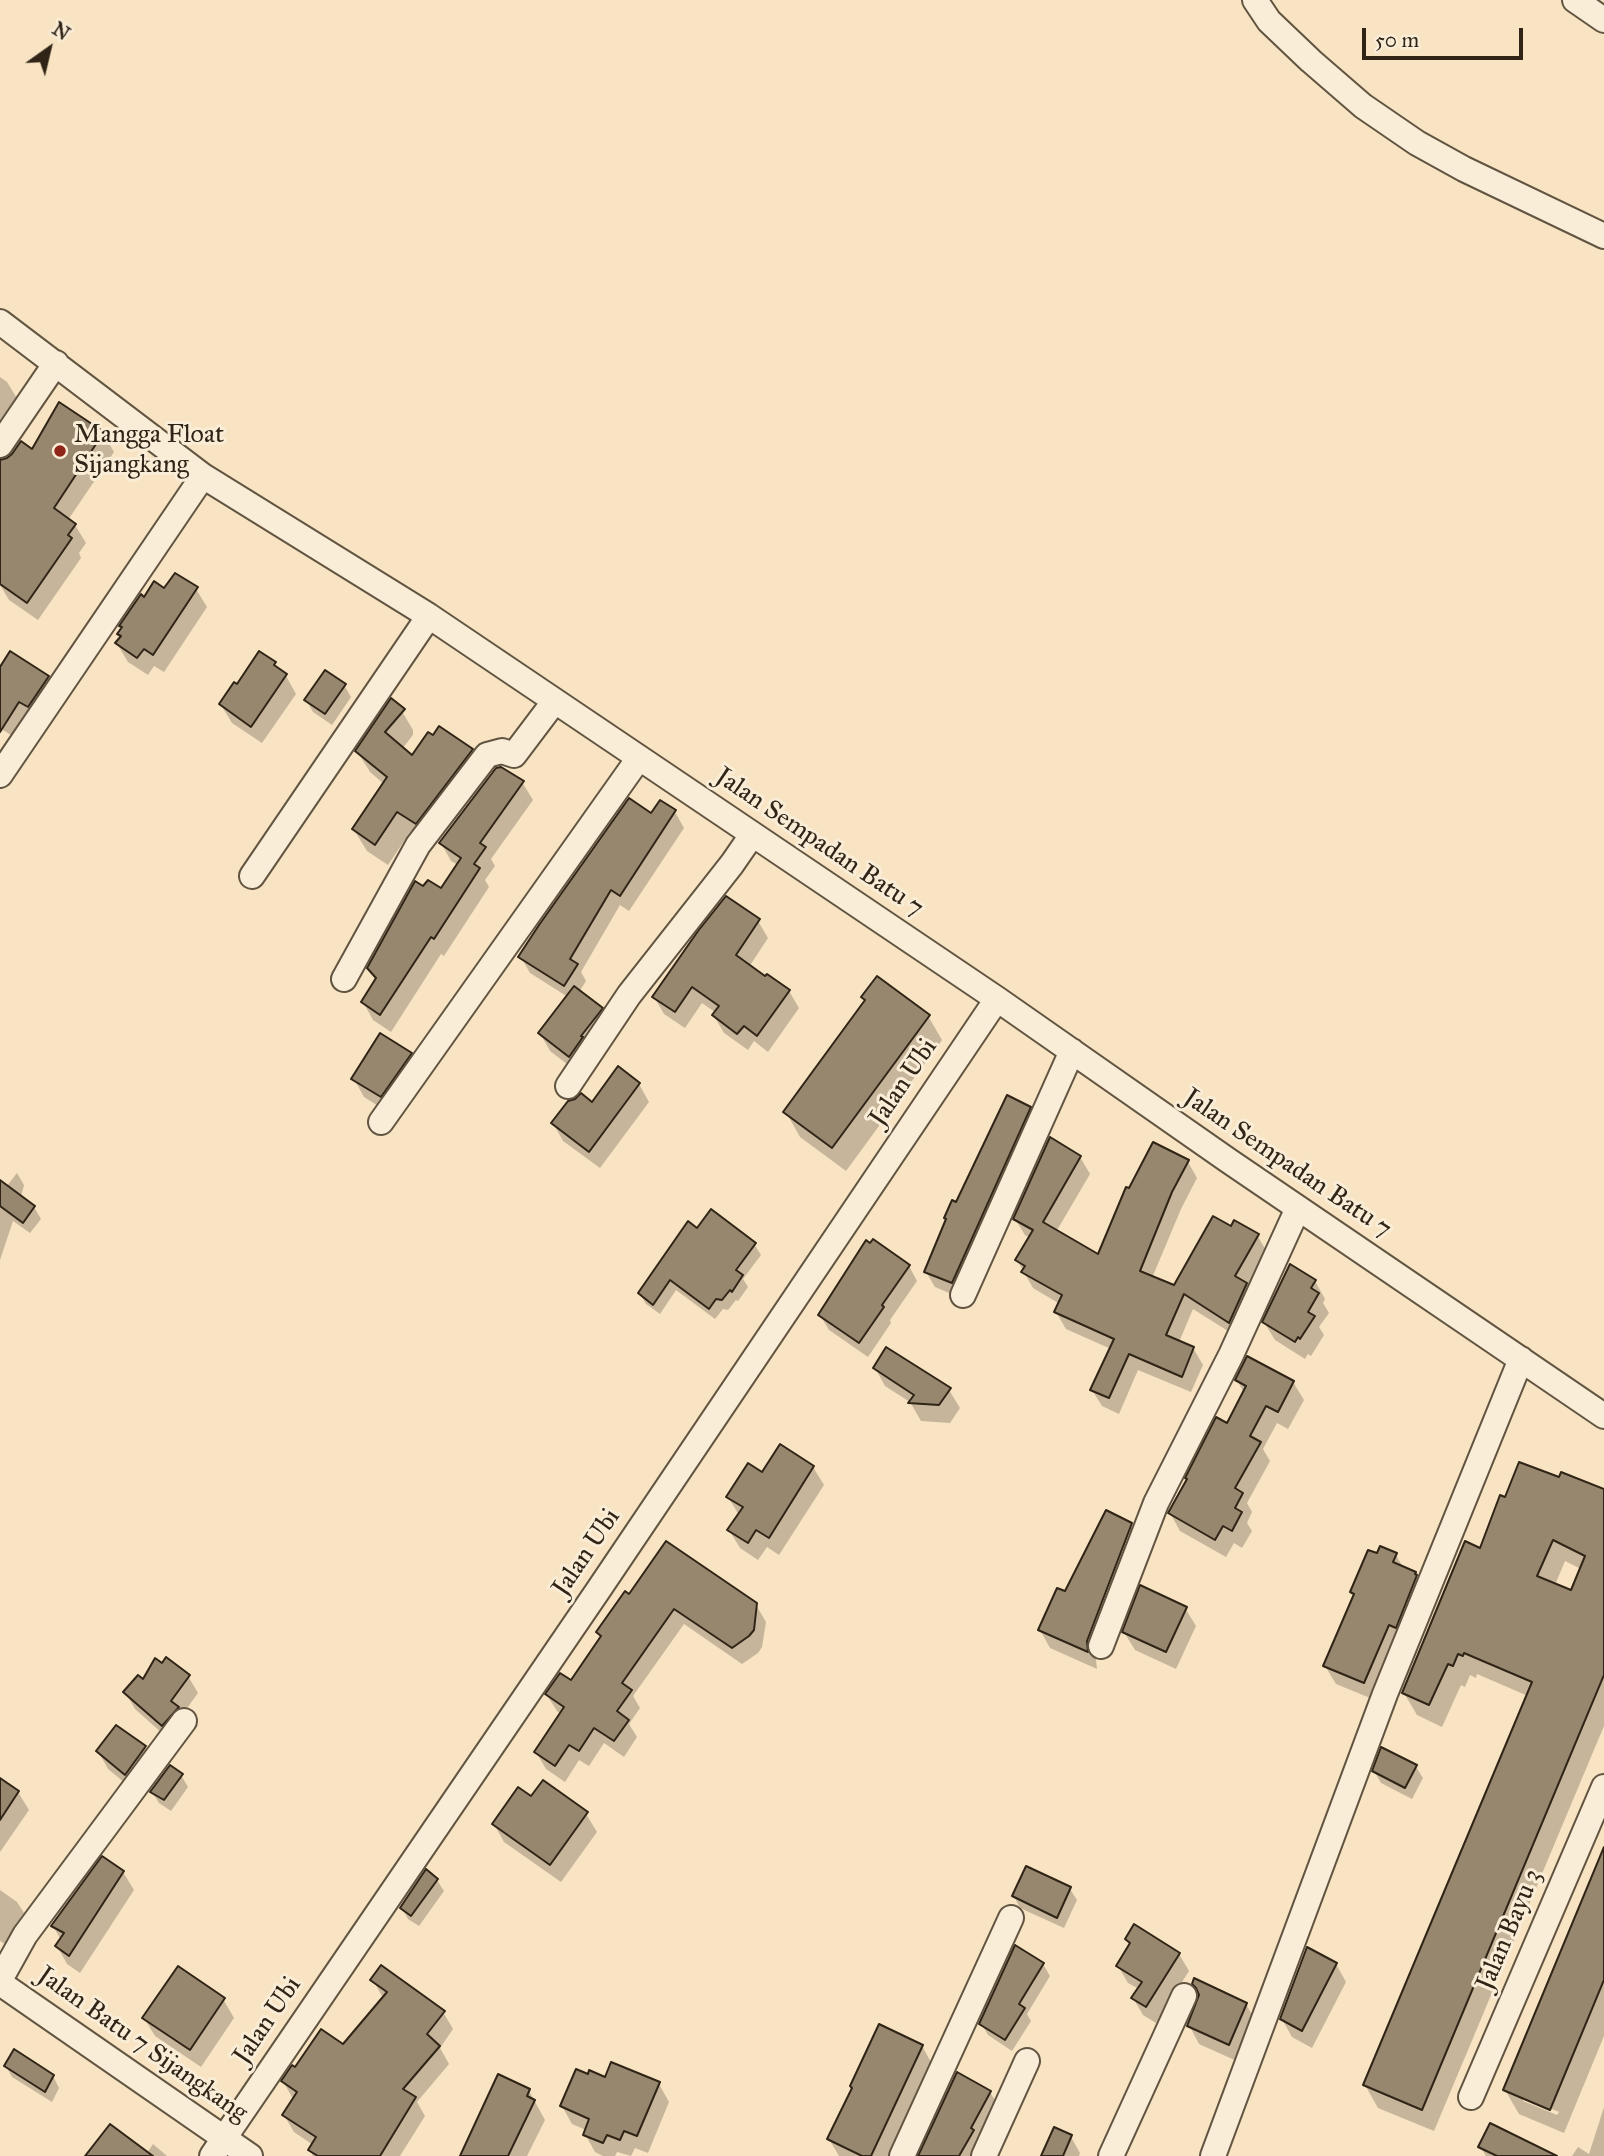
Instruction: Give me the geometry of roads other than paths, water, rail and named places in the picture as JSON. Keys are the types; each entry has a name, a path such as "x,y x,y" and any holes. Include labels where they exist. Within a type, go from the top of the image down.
{"street":[{"path":"1255,0 1269,21 1363,106 1464,169 1604,236"},
{"path":"1575,0 1604,20"},
{"name":"Jalan Sempadan Batu 7","path":"0,323 203,476 429,616 997,999 1604,1416"},
{"path":"0,445 56,363"},
{"path":"0,775 203,476"},
{"path":"253,876 429,616"},
{"path":"344,979 425,835 487,755 502,751 514,755 554,702"},
{"path":"381,1122 639,758"},
{"path":"568,1086 629,995 752,835"},
{"name":"Jalan Ubi","path":"218,2147 997,999"},
{"path":"963,1294 1072,1051"},
{"path":"1101,1646 1156,1503 1231,1354 1298,1208"},
{"path":"1213,2156 1385,1694 1521,1359"},
{"path":"0,1981 25,1935 184,1721"},
{"name":"Jalan Bayu 3","path":"1471,2097 1604,1787"},
{"path":"902,2156 1011,1918"},
{"name":"Jalan Batu 7 Sijangkang","path":"0,1981 218,2147 250,2156"},
{"path":"1111,2156 1184,1996"},
{"path":"984,2156 1027,2061"}],"place":[{"name":"Mangga Float Sijangkang","path":"60,451"}]}
